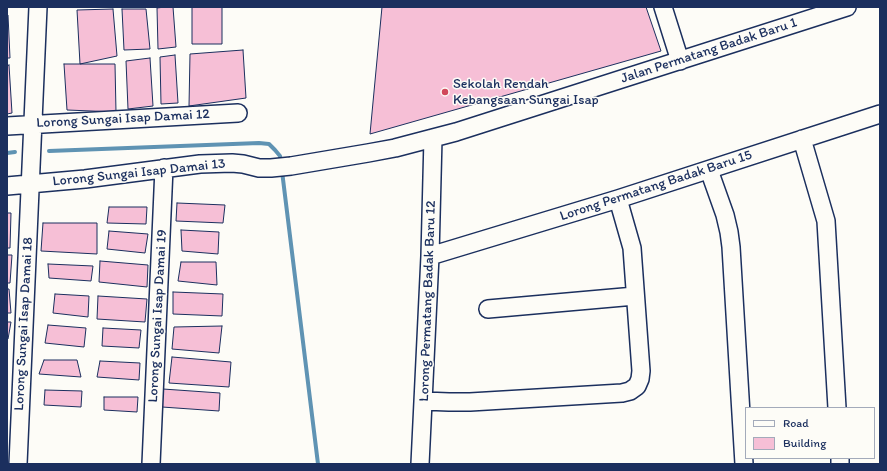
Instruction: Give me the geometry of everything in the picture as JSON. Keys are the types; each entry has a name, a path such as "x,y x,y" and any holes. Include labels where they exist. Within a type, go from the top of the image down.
{"street":[{"name":"Lorong Sungai Isap Damai 18","path":"18,464 13,444 31,184 38,7"},
{"path":"663,7 680,61"},
{"name":"Jalan Permatang Badak Baru 1","path":"291,166 368,153 434,138 847,7"},
{"name":"Lorong Sungai Isap Damai 12","path":"7,126 238,113"},
{"name":"Lorong Permatang Badak Baru 15","path":"430,256 618,199 880,114"},
{"name":"Lorong Permatang Badak Baru 12","path":"420,464 424,400 434,138"},
{"path":"802,139 826,220 837,407"},
{"name":"Lorong Sungai Isap Damai 13","path":"7,186 99,178 200,164 232,163 259,168 291,166"},
{"name":"Lorong Sungai Isap Damai 19","path":"151,464 164,168"},
{"path":"709,170 725,215 731,247 744,464"},
{"path":"424,400 470,402 622,393 630,391 637,386 640,379 641,370 632,248 618,199"},
{"path":"488,309 636,296"}],"building":[{"path":"173,7 176,47 158,49 157,8"},
{"path":"192,7 222,7 222,44 192,44"},
{"name":"Sekolah Rendah Kebangsaan Sungai Isap","path":"382,7 646,7 661,51 370,134"},
{"path":"113,9 117,56 80,64 77,10"},
{"path":"122,9 146,9 150,49 124,50"},
{"path":"8,15 10,58 7,58"},
{"path":"243,50 246,98 189,106 190,54"},
{"path":"175,55 178,103 161,104 160,57"},
{"path":"150,58 153,106 128,109 126,61"},
{"path":"64,64 115,64 116,112 67,110"},
{"path":"9,65 12,113 7,114 7,66"},
{"path":"177,203 225,205 223,223 176,221"},
{"path":"109,207 147,207 146,224 107,223"},
{"path":"7,213 11,213 10,248 7,248"},
{"path":"43,223 97,223 97,254 41,251"},
{"path":"181,230 219,232 218,254 182,251"},
{"path":"109,231 148,234 145,253 107,249"},
{"path":"7,255 12,255 10,283 7,283"},
{"path":"100,261 148,265 147,287 99,282"},
{"path":"181,262 216,262 217,285 178,281"},
{"path":"48,264 93,266 91,281 49,278"},
{"path":"7,289 9,289 11,313 7,313"},
{"path":"173,292 223,294 222,316 173,314"},
{"path":"55,294 89,296 88,317 53,313"},
{"path":"98,296 147,299 145,322 97,319"},
{"path":"7,322 11,322 8,339 7,339"},
{"path":"48,325 86,328 84,347 45,343"},
{"path":"222,326 219,353 172,349 174,327"},
{"path":"103,328 141,330 139,348 102,346"},
{"path":"172,357 231,362 229,387 169,383"},
{"path":"44,360 77,360 81,377 39,374"},
{"path":"100,361 140,363 139,380 97,377"},
{"path":"163,389 220,393 219,411 162,407"},
{"path":"45,390 82,391 81,407 44,405"},
{"path":"104,397 138,397 137,412 104,410"}],"waterway":[{"path":"49,151 259,143 269,144 280,156 281,164"},
{"path":"7,153 15,152"},
{"path":"282,171 318,464"}],"place":[{"name":"Sekolah Rendah Kebangsaan Sungai Isap","path":"445,92"}]}
